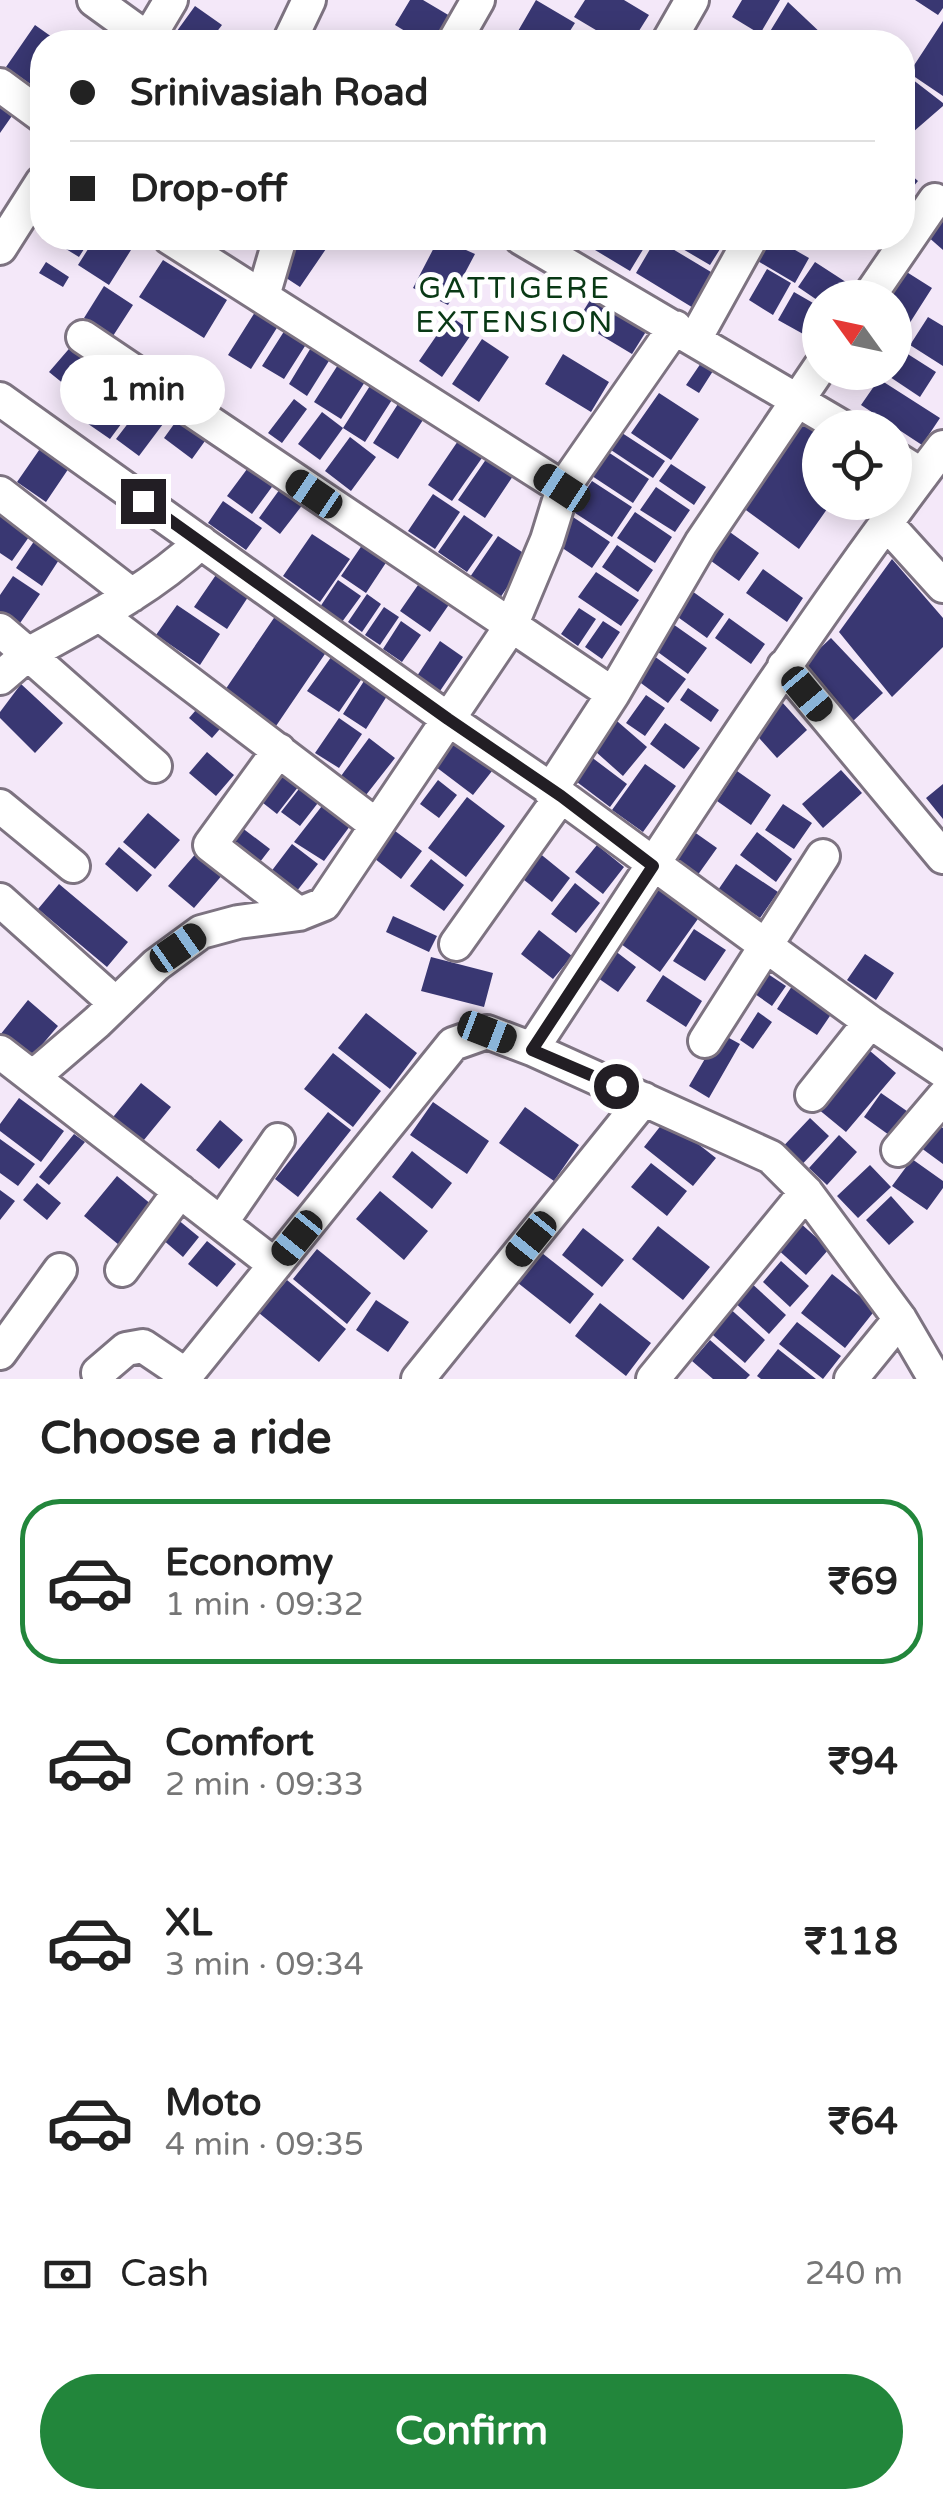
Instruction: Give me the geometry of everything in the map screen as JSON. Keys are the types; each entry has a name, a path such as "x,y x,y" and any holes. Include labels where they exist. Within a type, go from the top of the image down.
{"street":[{"path":"94,0 134,30"},
{"path":"155,30 171,0"},
{"path":"295,30 309,0"},
{"path":"461,30 478,0"},
{"path":"675,30 692,0"},
{"path":"0,84 30,107"},
{"path":"4,234 30,198"},
{"path":"915,229 935,200"},
{"path":"189,250 562,488"},
{"path":"263,296 276,250"},
{"path":"554,250 815,410"},
{"path":"33,1077 156,965 201,932 238,922 299,914 324,904 511,626 547,540 562,488 685,333 743,250"},
{"path":"880,280 901,250"},
{"path":"83,337 613,694"},
{"path":"456,944 555,793 700,543 804,390"},
{"path":"0,399 943,1071"},
{"path":"912,465 943,447"},
{"path":"0,493 132,595"},
{"path":"532,1050 784,666 885,522 943,586"},
{"path":"0,678 28,654 132,595 178,563 200,542"},
{"path":"100,615 376,825"},
{"path":"0,630 155,766"},
{"path":"784,666 943,857"},
{"path":"279,750 210,844 299,914"},
{"path":"0,806 73,866"},
{"path":"706,1040 823,856"},
{"path":"0,900 115,1004"},
{"path":"812,1095 870,1022"},
{"path":"98,1373 126,1349 143,1346 184,1377 452,1044 487,1032 771,1157 806,1192 900,1319 935,1379"},
{"path":"0,1052 275,1265"},
{"path":"898,1150 943,1097"},
{"path":"418,1379 644,1099"},
{"path":"221,1223 278,1140"},
{"path":"122,1270 180,1192"},
{"path":"654,1379 806,1192"},
{"path":"0,1352 60,1270"},
{"path":"851,1379 900,1319"}],"building":[{"path":"410,0 423,0 450,16 441,30 403,30 395,25"},
{"path":"536,0 575,23 571,30 519,30"},
{"path":"585,0 624,0 649,15 640,30 596,30 574,17"},
{"path":"742,0 780,0 762,30 753,30 732,17"},
{"path":"915,0 943,0 943,8 938,15"},
{"path":"788,2 818,30 771,30"},
{"path":"195,6 222,25 218,30 178,30"},
{"path":"943,21 943,96 915,77 915,64"},
{"path":"30,32 30,84 6,67"},
{"path":"915,81 943,103 915,130"},
{"path":"0,104 14,113 0,133"},
{"path":"943,212 943,250 918,228"},
{"path":"87,250 131,250 109,285 78,265"},
{"path":"291,250 325,250 300,287 277,272"},
{"path":"433,250 466,250 475,254 448,305 413,288"},
{"path":"595,250 643,250 630,271"},
{"path":"650,250 674,250 716,275 695,309 636,273"},
{"path":"684,250 719,250 710,265"},
{"path":"762,250 795,250 809,258 795,283 756,260"},
{"path":"163,260 227,300 204,338 139,297"},
{"path":"46,262 69,277 63,287 39,273"},
{"path":"815,262 843,280 803,280"},
{"path":"894,264 932,288 912,319 912,280 884,280"},
{"path":"767,269 791,283 773,315 749,300"},
{"path":"104,286 133,305 113,336 84,318"},
{"path":"794,292 802,297 802,333 778,320"},
{"path":"592,297 647,330 632,354 577,321"},
{"path":"257,309 280,323 251,369 228,355"},
{"path":"450,316 473,332 442,377 419,361"},
{"path":"928,317 943,326 943,366 912,346"},
{"path":"290,322 312,335 284,379 262,366"},
{"path":"318,336 337,348 307,396 289,384"},
{"path":"482,339 509,357 479,402 452,384"},
{"path":"74,343 99,363 75,393 49,372"},
{"path":"345,354 372,371 341,419 314,402"},
{"path":"563,354 609,382 591,412 545,384"},
{"path":"912,357 936,372 920,397 910,390"},
{"path":"701,363 713,371 699,393 686,385"},
{"path":"375,378 397,392 365,442 343,428"},
{"path":"871,390 896,390 940,418 922,445 912,438 912,410 869,410 861,405"},
{"path":"102,391 130,412 110,439 81,419"},
{"path":"405,393 430,409 398,459 373,443"},
{"path":"659,393 699,419 671,460 631,433"},
{"path":"149,396 172,412 139,456 116,439"},
{"path":"294,399 307,409 282,443 268,433"},
{"path":"322,412 343,428 320,460 298,444"},
{"path":"182,413 210,434 192,459 164,438"},
{"path":"800,420 802,520 819,520 799,549 739,505"},
{"path":"619,431 665,461 653,478 608,448"},
{"path":"350,437 376,457 351,491 325,471"},
{"path":"460,438 484,455 452,501 428,485"},
{"path":"44,443 73,462 46,502 17,482"},
{"path":"608,452 649,479 633,503 592,476"},
{"path":"489,455 515,473 485,518 458,500"},
{"path":"256,457 280,476 252,514 227,496"},
{"path":"671,464 706,487 694,505 659,481"},
{"path":"592,481 632,507 612,537 572,511"},
{"path":"285,482 307,499 280,534 259,518"},
{"path":"656,487 690,510 675,532 640,510"},
{"path":"433,494 460,512 435,549 408,531"},
{"path":"223,501 262,528 246,550 208,523"},
{"path":"7,508 36,527 12,561 0,553 0,517"},
{"path":"635,512 672,537 655,563 617,538"},
{"path":"464,515 493,535 467,572 438,552"},
{"path":"573,517 610,542 592,568 555,543"},
{"path":"720,525 759,553 739,581 700,553"},
{"path":"41,531 66,549 42,586 16,568"},
{"path":"312,534 350,559 320,602 283,576"},
{"path":"369,535 393,552 366,593 341,576"},
{"path":"498,536 528,556 500,598 470,577"},
{"path":"617,545 653,570 638,592 602,567"},
{"path":"892,559 943,618 943,647 892,697 839,632"},
{"path":"220,569 252,591 227,629 194,607"},
{"path":"763,569 803,598 787,622 746,593"},
{"path":"427,572 457,593 430,632 400,611"},
{"path":"596,572 639,600 621,626 578,597"},
{"path":"13,576 40,594 16,629 0,618 0,595"},
{"path":"338,580 361,596 342,622 320,607"},
{"path":"685,586 724,614 707,638 668,610"},
{"path":"367,594 381,604 362,632 348,622"},
{"path":"177,605 220,634 200,665 156,635"},
{"path":"384,607 399,617 380,645 365,635"},
{"path":"579,608 596,619 578,646 561,634"},
{"path":"278,612 329,648 276,726 225,690"},
{"path":"729,618 765,644 751,664 715,638"},
{"path":"401,621 421,635 402,662 383,649"},
{"path":"603,621 620,632 602,659 585,647"},
{"path":"670,622 707,648 688,674 651,647"},
{"path":"831,638 883,693 852,722 800,667"},
{"path":"440,641 463,657 440,691 417,676"},
{"path":"647,651 686,679 668,703 630,675"},
{"path":"334,653 365,674 339,712 307,691"},
{"path":"364,681 387,696 366,729 343,714"},
{"path":"21,684 63,723 35,753 0,718 0,712"},
{"path":"688,688 719,710 711,722 680,700"},
{"path":"646,695 665,708 645,736 626,723"},
{"path":"203,702 226,722 212,738 189,718"},
{"path":"782,702 807,730 777,758 752,730"},
{"path":"610,715 647,747 623,776 586,743"},
{"path":"339,718 362,734 339,768 315,753"},
{"path":"665,723 700,748 684,769 650,744"},
{"path":"455,734 496,766 473,795 432,764"},
{"path":"369,738 395,758 366,795 341,776"},
{"path":"207,752 234,775 216,796 189,773"},
{"path":"586,753 627,784 610,807 569,776"},
{"path":"645,764 676,786 643,832 612,810"},
{"path":"283,767 302,782 277,814 258,799"},
{"path":"841,770 862,793 823,828 802,804"},
{"path":"737,771 771,795 751,825 717,801"},
{"path":"438,780 457,795 439,818 420,804"},
{"path":"943,784 943,819 926,798"},
{"path":"302,785 321,799 300,826 281,812"},
{"path":"467,797 505,826 466,877 428,848"},
{"path":"325,802 353,822 324,861 294,842"},
{"path":"783,804 812,823 794,849 765,830"},
{"path":"148,813 180,840 155,869 123,842"},
{"path":"387,825 422,851 401,879 366,852"},
{"path":"241,827 270,849 250,875 221,853"},
{"path":"690,829 717,848 697,876 670,857"},
{"path":"757,832 792,859 776,882 740,855"},
{"path":"292,844 318,864 293,896 267,877"},
{"path":"597,845 624,867 603,894 575,872"},
{"path":"119,847 152,875 137,892 105,864"},
{"path":"198,851 224,873 194,908 168,886"},
{"path":"538,852 570,878 552,902 519,876"},
{"path":"431,859 464,885 444,911 410,886"},
{"path":"736,864 778,892 760,918 718,890"},
{"path":"575,883 600,903 576,933 551,914"},
{"path":"655,883 700,916 660,972 614,939"},
{"path":"59,884 128,942 107,967 38,909"},
{"path":"393,916 437,936 429,952 386,932"},
{"path":"694,929 726,950 705,981 673,961"},
{"path":"539,930 572,956 553,979 521,954"},
{"path":"614,950 636,967 618,992 595,976"},
{"path":"865,954 894,973 876,1000 847,980"},
{"path":"431,957 493,973 484,1007 421,991"},
{"path":"759,968 786,986 772,1006 745,987"},
{"path":"663,975 702,1001 686,1027 646,1001"},
{"path":"794,983 834,1010 817,1035 777,1009"},
{"path":"28,1000 58,1026 29,1060 0,1035"},
{"path":"758,1012 772,1022 753,1049 740,1040"},
{"path":"366,1013 417,1053 390,1089 338,1048"},
{"path":"720,1033 740,1044 709,1098 689,1086"},
{"path":"863,1045 896,1073 846,1132 812,1104"},
{"path":"333,1053 381,1091 353,1127 304,1089"},
{"path":"141,1083 171,1107 139,1146 109,1122"},
{"path":"881,1093 914,1116 896,1140 864,1117"},
{"path":"19,1098 64,1131 41,1162 0,1131 0,1124"},
{"path":"433,1102 489,1141 467,1174 410,1135"},
{"path":"525,1107 579,1145 554,1181 499,1143"},
{"path":"328,1112 351,1130 298,1197 275,1179"},
{"path":"810,1118 829,1136 794,1173 775,1155"},
{"path":"666,1119 716,1158 693,1186 644,1147"},
{"path":"930,1119 943,1128 943,1164 913,1142"},
{"path":"220,1120 243,1140 219,1169 196,1150"},
{"path":"74,1134 85,1142 49,1185 39,1177"},
{"path":"839,1135 857,1152 827,1185 809,1168"},
{"path":"0,1139 35,1164 18,1186 0,1173"},
{"path":"412,1151 452,1183 432,1209 392,1177"},
{"path":"912,1159 943,1181 943,1188 927,1210 892,1186"},
{"path":"651,1163 687,1191 667,1216 631,1187"},
{"path":"870,1165 891,1187 858,1218 837,1196"},
{"path":"117,1176 152,1205 119,1245 84,1216"},
{"path":"37,1183 61,1203 47,1220 23,1200"},
{"path":"0,1190 15,1201 0,1220"},
{"path":"380,1191 428,1231 404,1260 356,1219"},
{"path":"891,1196 914,1222 889,1245 866,1220"},
{"path":"171,1214 199,1237 183,1257 155,1233"},
{"path":"798,1221 829,1249 806,1275 775,1247"},
{"path":"658,1226 710,1267 683,1300 632,1259"},
{"path":"583,1228 624,1260 602,1287 562,1255"},
{"path":"207,1241 236,1264 217,1287 188,1264"},
{"path":"317,1249 371,1293 347,1324 293,1279"},
{"path":"542,1253 594,1294 570,1324 518,1283"},
{"path":"781,1261 809,1286 790,1307 763,1282"},
{"path":"832,1274 876,1309 845,1348 801,1313"},
{"path":"287,1280 346,1329 319,1362 259,1313"},
{"path":"749,1281 786,1315 769,1334 732,1300"},
{"path":"376,1300 409,1322 388,1352 356,1330"},
{"path":"600,1303 651,1343 626,1376 575,1336"},
{"path":"727,1306 765,1340 745,1363 706,1329"},
{"path":"797,1322 841,1356 823,1379 779,1344"},
{"path":"710,1340 750,1375 746,1379 713,1379 692,1361"},
{"path":"778,1349 816,1379 757,1376"}],"district":[{"name":"GATTIGERE EXTENSION","path":"515,305"}],"route":[{"path":"143,501 561,796 653,866 532,1050 616,1086"}]}
